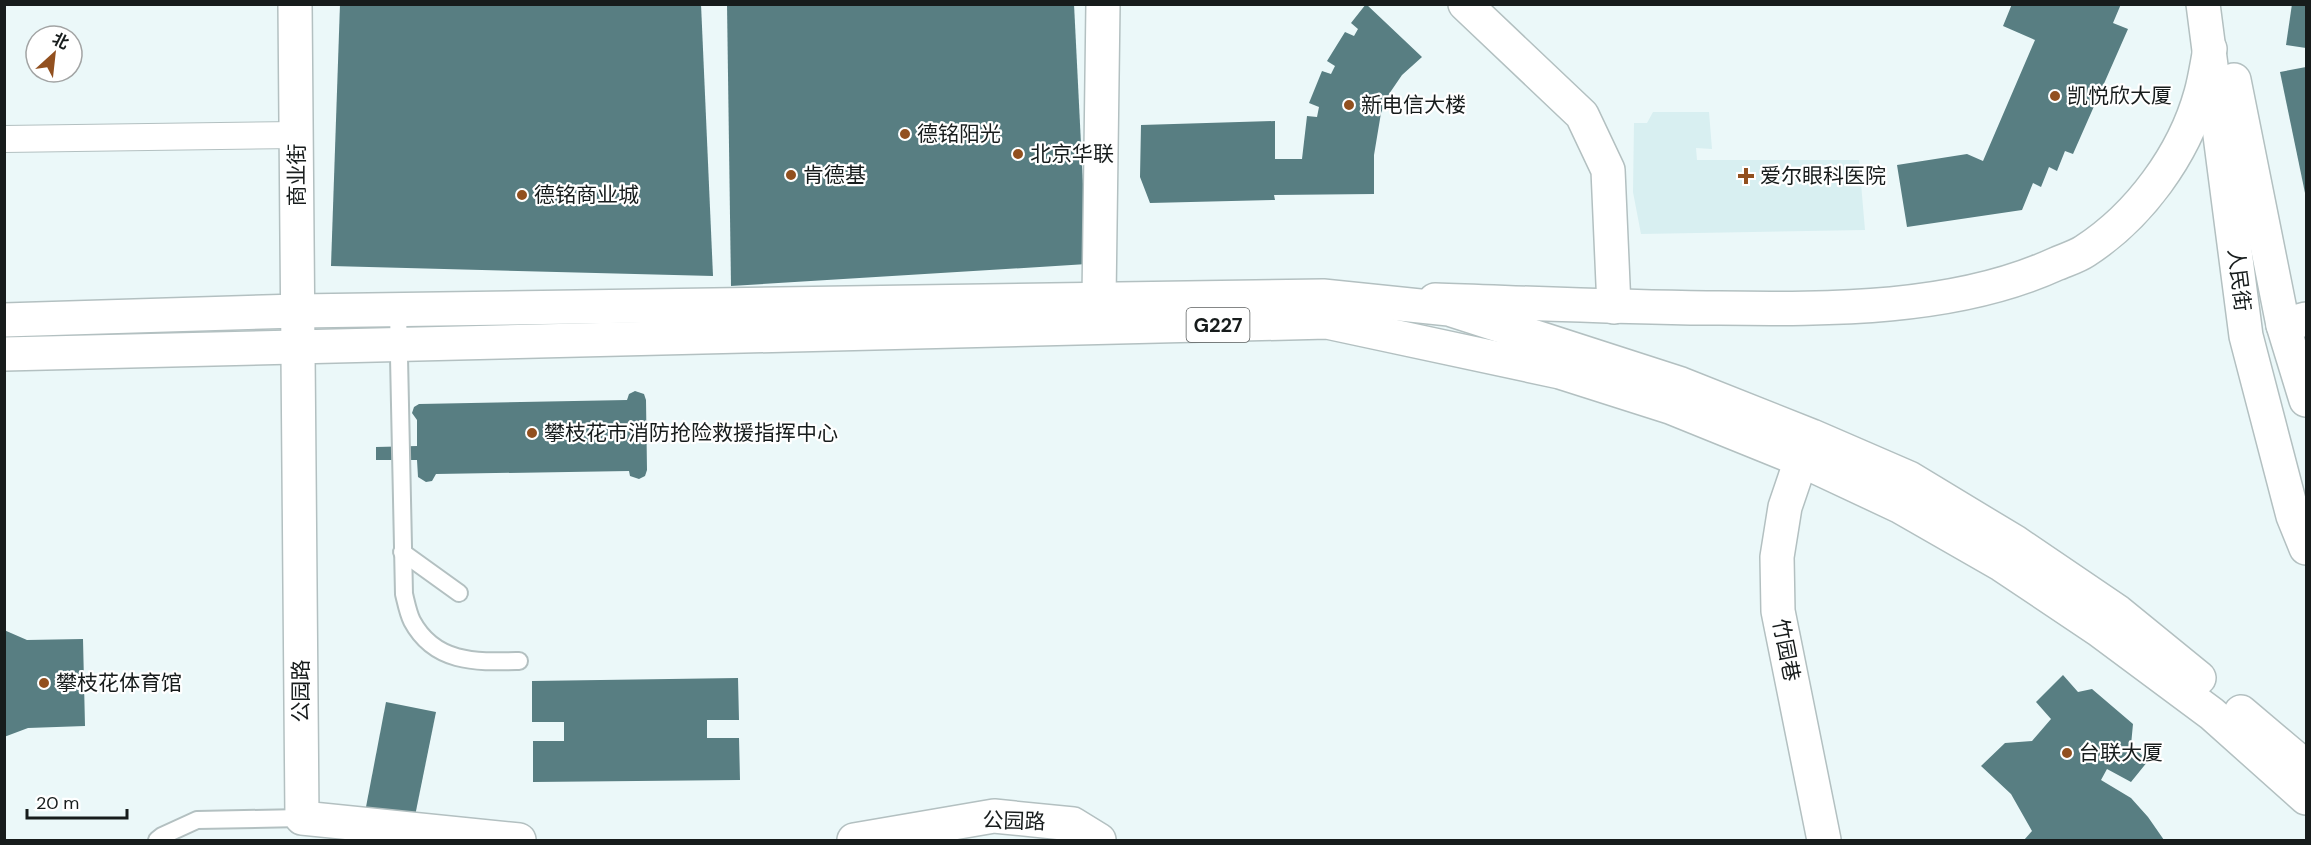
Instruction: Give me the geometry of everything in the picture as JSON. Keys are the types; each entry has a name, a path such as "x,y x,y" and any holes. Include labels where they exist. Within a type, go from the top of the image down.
{"main road":[{"name":"商业街","path":"295,4 299,346"},
{"path":"1100,299 1103,4"},
{"path":"1464,4 1582,115 1608,170 1614,307"},
{"name":"人民街","path":"2203,4 2246,336 2293,516 2307,548"},
{"name":"人民街","path":"2220,4 2295,322 2307,400"},
{"path":"1323,296 1614,307 1791,309 1911,302 1970,292 2028,277 2084,252 2122,221 2172,163 2201,93 2210,49"},
{"name":"G227","path":"4,320 298,311 1323,296 1449,309 1681,384 1812,436 1909,478 2015,542 2118,612 2302,756"},
{"name":"G227","path":"4,354 1327,322 1560,372 1670,407 1801,460 1899,506 2002,565 2099,630 2212,714 2307,798"},
{"name":"公园路","path":"299,346 302,818"},
{"name":"竹园巷","path":"1801,460 1785,507 1780,537 1778,611 1824,840"},
{"path":"2212,714 2302,756"},
{"name":"公园路","path":"854,840 994,816 1073,824 1099,840"},
{"path":"302,818 519,840"}],"street":[{"path":"4,139 297,135"}],"lane":[{"path":"398,310 402,552 404,594 411,620 428,642 451,656 475,662 519,661"},
{"path":"402,552 459,593"},
{"path":"157,840 197,820 302,818"}],"shaded area":[{"name":"爱尔眼科医院","path":"1653,112 1709,112 1712,149 1696,148 1697,160 1859,160 1865,230 1641,234 1633,192 1634,123 1647,123"}],"building":[{"name":"德铭商业城","path":"340,4 701,4 713,276 331,266"},
{"name":"德铭阳光","path":"727,4 1074,4 1087,264 731,286"},
{"name":"新电信大楼","path":"1366,4 1422,57 1402,75 1389,94 1381,113 1374,155 1374,194 1274,195 1275,200 1150,203 1140,177 1141,125 1275,121 1275,159 1302,159 1307,116 1317,117 1319,107 1309,103 1322,71 1331,74 1335,66 1327,61 1345,32 1354,36 1358,29 1351,23"},
{"name":"凯悦欣大厦","path":"2012,4 2121,4 2113,23 2128,29 2073,154 2065,151 2057,171 2049,167 2041,187 2033,183 2022,210 1907,227 1897,165 1967,154 1983,161 2035,40 2003,26"},
{"path":"2292,4 2306,4 2306,48 2286,45"},
{"path":"2306,67 2306,192 2305,193 2280,72"},
{"name":"攀枝花市消防抢险救援指挥中心","path":"635,391 644,394 646,400 647,470 645,476 639,479 630,476 629,471 436,474 432,481 426,482 418,477 417,460 376,460 376,447 417,446 417,420 412,413 414,407 419,404 627,400 629,394"},
{"name":"攀枝花体育馆","path":"4,630 27,640 83,639 85,726 28,728 4,737"},
{"name":"台联大厦","path":"2063,675 2078,692 2092,689 2133,724 2131,745 2148,761 2131,782 2107,769 2101,780 2131,798 2164,840 2024,840 2032,831 2011,794 1981,766 2005,743 2032,741 2051,719 2036,702"},
{"path":"738,678 739,720 707,720 707,738 739,738 740,780 533,782 533,741 564,741 564,722 532,722 532,681"},
{"path":"386,702 436,712 415,816 366,807"}],"place":[{"name":"凯悦欣大厦","path":"2055,96"},
{"name":"新电信大楼","path":"1349,105"},
{"name":"德铭阳光","path":"905,134"},
{"name":"北京华联","path":"1018,154"},
{"name":"肯德基","path":"791,175"},
{"name":"爱尔眼科医院","path":"1746,176"},
{"name":"德铭商业城","path":"522,195"},
{"name":"攀枝花市消防抢险救援指挥中心","path":"532,433"},
{"name":"攀枝花体育馆","path":"44,683"},
{"name":"台联大厦","path":"2067,753"}]}
